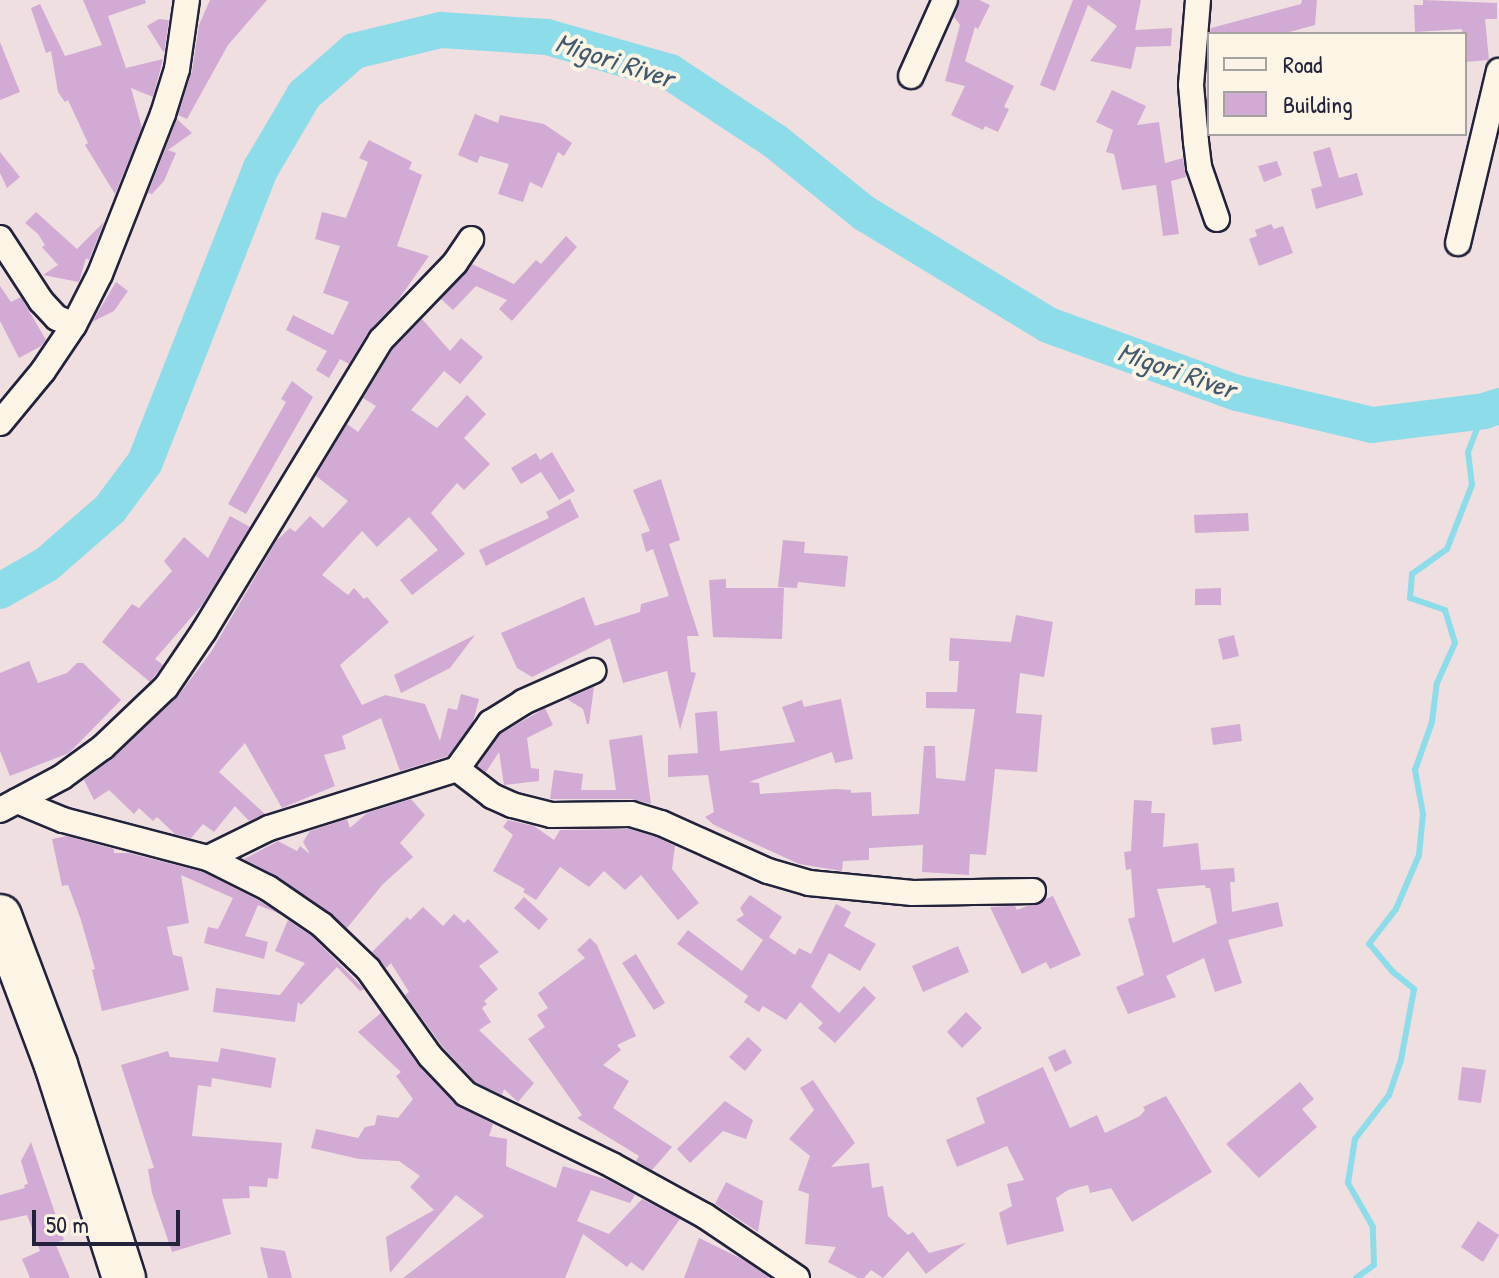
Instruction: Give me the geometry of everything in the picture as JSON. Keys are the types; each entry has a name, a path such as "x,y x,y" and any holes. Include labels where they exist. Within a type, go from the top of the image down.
{"highway":[{"path":"0,916 7,962 56,1065 124,1278"}],"street":[{"path":"0,423 43,371 74,325 124,219 177,69 187,0"},
{"path":"911,76 945,0"},
{"path":"1198,0 1191,85 1199,167 1217,219"},
{"path":"1458,243 1499,71"},
{"path":"0,238 49,309 65,323 74,325"},
{"path":"9,805 62,777 103,747 166,687 204,631 381,340 455,263 471,239"},
{"path":"208,858 269,828 457,769 490,723 523,702 593,671"},
{"path":"457,769 492,796 512,805 551,815 631,814 661,823 768,871 809,883 913,893 1033,891"},
{"path":"9,805 208,858 297,906 346,946 390,996 430,1056 466,1094 612,1165 705,1216 797,1278"}],"building":[{"path":"83,0 145,0 146,3 108,16 126,68 163,59 153,97 131,88 142,128 115,194 85,145 88,143 68,100 65,102 58,92 51,51 46,53 31,8 40,4 65,56 102,45"},
{"path":"210,0 267,0 228,45 187,119 178,115 192,71 199,25"},
{"path":"960,0 979,0 990,5 978,29 975,27 965,61 1014,86 1004,107 1009,109 998,132 985,126 983,130 951,115 965,86 945,81 960,25 954,17"},
{"path":"1073,0 1141,0 1135,30 1172,28 1171,46 1136,47 1131,69 1090,61 1117,26 1088,5 1055,91 1040,85"},
{"path":"1302,0 1317,0 1315,25 1289,32 1210,32 1211,28 1301,4"},
{"path":"1423,0 1497,3 1497,19 1485,19 1489,60 1467,62 1467,32 1462,32 1462,29 1415,32 1414,5 1423,5"},
{"path":"159,19 169,20 164,53 147,26"},
{"path":"0,42 20,92 0,100"},
{"path":"1112,90 1146,106 1137,125 1159,122 1165,163 1183,158 1186,177 1171,181 1179,234 1163,236 1156,185 1122,190 1114,154 1106,152 1113,130 1096,122"},
{"path":"475,114 498,123 500,115 544,124 572,143 564,156 558,152 542,188 530,182 523,202 498,194 509,164 480,156 477,163 458,155"},
{"path":"177,119 192,133 168,150 176,153 164,181 152,194 148,193"},
{"path":"369,140 412,162 409,169 422,175 397,246 429,256 399,299 368,332 349,364 340,359 329,378 316,370 327,351 286,330 293,315 333,335 349,302 323,293 340,246 315,239 322,212 346,218 368,162 359,158"},
{"path":"1330,147 1339,178 1357,173 1363,195 1316,209 1311,189 1322,186 1313,152"},
{"path":"0,152 20,177 7,188 0,173"},
{"path":"1277,161 1282,175 1264,182 1258,166"},
{"path":"36,212 77,249 104,222 89,260 86,258 79,282 43,275 58,265 42,247 45,245 38,234 25,223"},
{"path":"1271,224 1274,229 1283,226 1293,253 1259,266 1249,239 1257,236 1255,230"},
{"path":"566,236 577,247 512,321 499,309 507,300 476,286 453,310 441,299 472,264 514,284 536,260 541,264"},
{"path":"116,282 128,291 114,311 92,322"},
{"path":"0,286 11,302 21,297 46,340 19,358 0,321"},
{"path":"422,319 450,351 461,338 483,357 460,384 444,371 411,410 437,428 467,395 486,414 464,438 490,464 464,490 457,483 431,513 465,554 412,595 400,580 438,550 409,517 377,547 362,531 322,575 348,595 354,588 364,599 367,597 389,622 340,665 362,705 385,695 425,704 440,741 448,708 457,710 461,694 479,699 473,722 448,756 400,771 381,718 342,736 346,749 324,755 335,786 282,808 245,743 219,772 265,814 249,821 235,806 214,832 203,824 191,838 175,834 157,817 153,821 139,808 134,814 109,790 94,800 84,780 113,758 178,696 211,652 277,540 290,528 295,532 310,516 323,528 348,501 316,476 347,424 358,432 376,406 363,398 393,349"},
{"path":"292,381 313,397 246,514 228,504 286,402 281,399"},
{"path":"552,452 575,491 559,500 541,472 521,484 511,468 536,453 540,460"},
{"path":"661,479 680,540 669,544 699,636 687,636 691,672 696,673 680,730 667,671 623,683 610,638 532,677 517,668 501,633 584,597 595,626 640,612 641,604 669,596 653,549 646,552 641,534 650,531 633,490"},
{"path":"570,499 579,517 486,566 479,550 549,518 546,512"},
{"path":"1248,513 1249,531 1195,533 1194,515"},
{"path":"230,516 250,527 202,605 155,659 163,665 150,682 102,642 132,604 139,608 172,571 164,561 184,537 208,558"},
{"path":"783,540 805,542 804,553 848,556 845,587 798,582 797,588 778,587"},
{"path":"726,579 726,588 784,588 782,639 713,637 709,580"},
{"path":"1221,588 1221,605 1195,605 1195,589"},
{"path":"1016,615 1053,622 1044,677 1020,673 1016,713 1042,715 1037,772 995,769 986,855 970,854 969,875 922,872 923,845 869,848 869,860 843,861 842,871 799,864 714,825 705,817 714,812 708,775 668,777 668,755 698,753 695,713 717,711 720,751 795,742 782,707 802,700 804,707 841,699 853,759 835,763 832,752 749,782 759,783 760,794 836,789 851,790 851,793 871,792 872,816 919,814 924,746 935,746 936,778 965,781 975,709 926,708 926,692 957,692 959,661 949,661 950,638 1011,642"},
{"path":"475,635 450,668 401,693 394,675"},
{"path":"1234,635 1239,656 1223,660 1218,639"},
{"path":"29,661 38,683 67,673 77,663 83,663 121,700 69,753 10,776 0,751 0,673"},
{"path":"594,687 587,724 583,709 567,699"},
{"path":"545,708 553,725 527,738 531,768 539,769 539,781 504,785 499,752 486,772 478,766 500,734"},
{"path":"1240,724 1242,741 1213,745 1211,728"},
{"path":"642,735 651,804 631,799 550,799 554,770 583,774 581,790 616,790 609,740"},
{"path":"411,799 425,815 400,843 413,857 383,884 347,928 276,876 244,859 278,841 297,851 300,846 310,854 303,842 310,831 347,819 350,828 367,813"},
{"path":"1134,800 1152,801 1151,813 1165,813 1163,847 1198,843 1201,870 1234,868 1235,882 1230,882 1232,912 1278,902 1283,926 1228,940 1242,983 1215,992 1204,958 1166,976 1176,997 1128,1014 1116,987 1144,975 1128,919 1135,917 1131,869 1126,870 1124,852 1131,851","holes":["1205,885 1210,888 1217,923 1173,943 1157,889"]},
{"path":"508,820 534,826 554,840 560,830 629,829 656,837 675,846 672,869 699,903 678,920 641,875 625,890 604,871 589,887 560,867 536,900 523,892 525,889 493,871 513,835 503,827"},
{"path":"67,836 114,849 114,853 129,853 203,872 260,901 280,914 258,905 245,936 268,942 264,959 204,943 208,927 218,929 233,898 181,875 189,923 167,927 173,955 182,957 189,990 102,1011 92,970 95,969 81,920 68,885 62,886 52,839"},
{"path":"750,895 782,917 769,937 795,955 799,948 811,954 836,904 851,912 844,926 876,944 860,971 829,953 811,987 839,1013 864,986 876,998 835,1043 818,1028 823,1023 800,1002 786,1020 763,1006 759,1012 744,1002 748,996 677,944 688,930 742,971 763,940 736,920 744,915 740,908"},
{"path":"1053,896 1081,955 1050,969 1046,962 1022,974 990,907 1015,906 1017,910"},
{"path":"524,897 548,919 539,930 514,908"},
{"path":"423,907 443,926 454,914 464,923 468,919 499,952 479,966 498,989 484,1001 487,1004 482,1008 491,1022 479,1030 534,1083 518,1102 504,1089 502,1095 475,1082 442,1046 405,995 409,992 391,963 386,968 372,952 407,917 410,920"},
{"path":"288,920 313,937 364,989 360,991 337,967 301,1005 298,1002 295,1022 213,1012 216,988 280,995 305,963 275,951"},
{"path":"590,938 597,945 636,1036 617,1045 621,1050 603,1065 629,1081 613,1108 672,1147 652,1170 636,1161 639,1156 577,1118 582,1115 528,1039 545,1027 537,1015 548,1008 538,993 585,958 577,950"},
{"path":"958,946 969,972 923,992 912,966"},
{"path":"636,954 665,1003 654,1010 622,963"},
{"path":"966,1012 982,1028 962,1048 947,1032"},
{"path":"381,1013 418,1065 455,1104 493,1124 489,1136 507,1139 506,1166 556,1188 563,1166 608,1180 635,1195 630,1203 591,1190 577,1221 609,1234 642,1199 680,1219 643,1271 631,1262 627,1267 583,1234 565,1278 403,1278 484,1216 456,1195 390,1273 386,1237 434,1210 410,1187 420,1176 399,1161 359,1159 311,1148 316,1129 358,1138 365,1127 375,1125 377,1115 398,1118 413,1099 396,1076 401,1072 358,1032"},
{"path":"748,1037 762,1050 745,1071 729,1057"},
{"path":"221,1048 276,1058 271,1088 212,1078 211,1087 198,1085 192,1136 282,1143 278,1179 268,1178 267,1187 249,1186 250,1198 222,1199 231,1234 172,1252 152,1193 148,1169 154,1168 121,1065 168,1051 170,1057 218,1062"},
{"path":"1065,1049 1072,1063 1055,1072 1048,1057"},
{"path":"1043,1067 1070,1128 1097,1115 1105,1133 1140,1116 1145,1110 1143,1107 1166,1096 1212,1172 1132,1222 1111,1188 1090,1193 1088,1185 1068,1190 1056,1198 1064,1231 1007,1245 999,1213 1012,1206 1007,1184 1024,1180 1007,1146 957,1167 946,1140 985,1123 976,1098"},
{"path":"1462,1067 1486,1070 1481,1103 1458,1100"},
{"path":"813,1080 855,1143 831,1167 869,1163 872,1188 883,1186 888,1216 908,1235 913,1232 929,1253 966,1243 926,1274 908,1251 883,1278 871,1270 864,1278 858,1278 828,1262 836,1247 805,1244 809,1194 798,1190 810,1156 789,1139 814,1110 800,1088"},
{"path":"1300,1082 1314,1099 1302,1109 1317,1127 1259,1178 1226,1144"},
{"path":"725,1101 753,1120 746,1139 723,1131 690,1163 677,1149"},
{"path":"31,1142 64,1240 55,1243 70,1278 30,1278 22,1259 40,1251 27,1215 0,1221 0,1195 25,1188 24,1185 28,1184 21,1161"},
{"path":"726,1182 763,1201 758,1232 715,1204"},
{"path":"1478,1221 1499,1235 1483,1262 1461,1247"},
{"path":"699,1238 742,1259 770,1278 684,1278"},
{"path":"260,1247 285,1251 292,1278 268,1278"}],"waterway":[{"name":"Migori River","path":"0,591 47,564 110,509 145,462 261,168 304,95 354,51 441,30 547,37 670,72 776,142 864,213 1048,325 1237,393 1372,425 1484,411 1499,406"},
{"path":"1356,1278 1374,1265 1373,1227 1348,1183 1355,1139 1389,1095 1401,1060 1414,989 1392,971 1369,944 1396,909 1419,855 1423,814 1415,770 1432,722 1437,683 1455,643 1445,610 1410,598 1412,574 1447,549 1472,485 1468,452 1484,411"}]}
